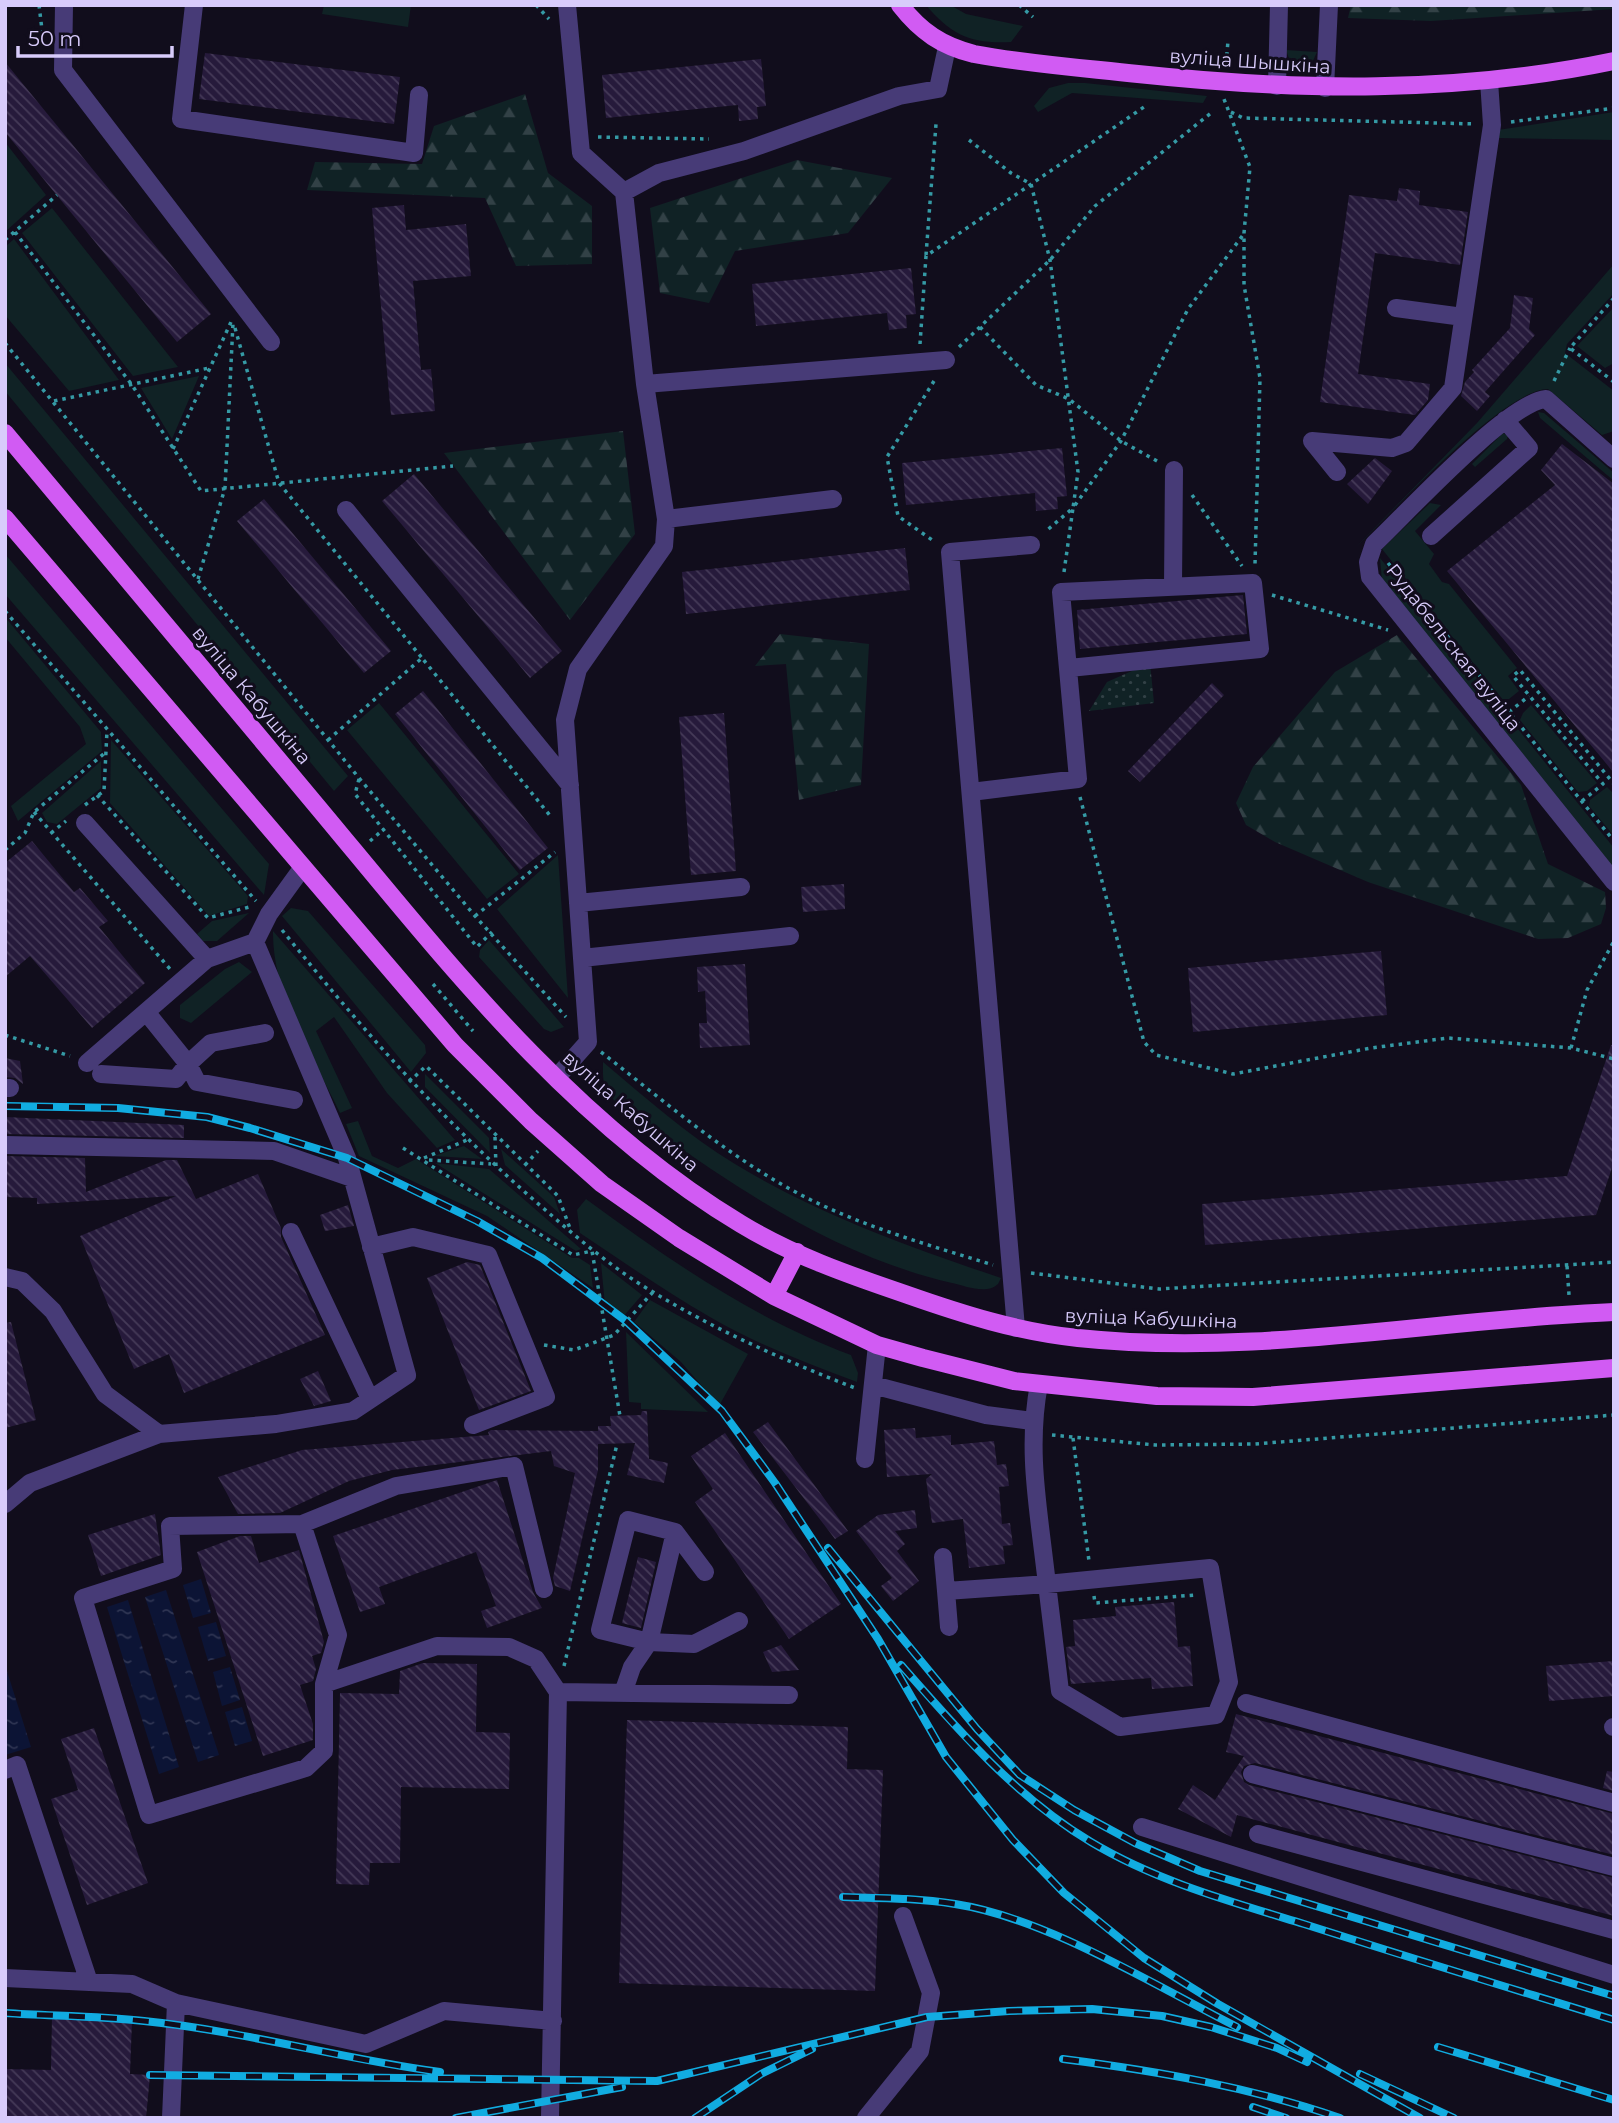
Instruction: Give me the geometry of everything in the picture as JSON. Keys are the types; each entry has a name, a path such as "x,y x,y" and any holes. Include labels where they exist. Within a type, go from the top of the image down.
{"main road":[{"name":"вуліца Шышкіна","path":"900,5 930,37 947,47 1048,65 1277,86 1411,87 1542,76 1614,61"},
{"name":"вуліца Кабушкіна","path":"5,433 452,967 557,1077 630,1144 700,1199 745,1227 844,1273 939,1307 1016,1328 1079,1338 1186,1345 1338,1337 1614,1312"},
{"path":"5,518 455,1045 531,1121 602,1184 774,1296 877,1345 991,1377 1157,1396 1253,1397 1614,1368"},
{"path":"774,1296 797,1252"}],"lane":[{"path":"64,5 63,70 271,342"},
{"path":"194,5 181,119 414,153 419,95"},
{"path":"557,1077 588,1042 565,720 578,669 664,546 666,519 645,384 624,192 582,153 567,5"},
{"path":"1277,86 1279,5"},
{"path":"1325,88 1329,5"},
{"path":"624,192 659,173 744,151 899,96 938,89 947,47"},
{"path":"1337,472 1312,441 1391,448 1406,443 1453,388 1492,125 1489,81"},
{"path":"1396,309 1463,317"},
{"path":"645,384 946,360"},
{"path":"1546,399 1614,459"},
{"name":"Рудабельская вуліца","path":"1546,399 1532,400 1505,420 1374,544 1368,562 1370,577 1614,882"},
{"path":"1431,536 1530,448 1505,420"},
{"path":"1173,586 1174,470"},
{"path":"666,519 832,499"},
{"path":"346,510 570,785"},
{"path":"1016,1328 950,552 1031,545"},
{"path":"971,792 1078,779 1061,592 1253,583 1260,649 1069,668"},
{"path":"78,817 207,959"},
{"path":"94,1068 147,1013 207,959 255,942 269,914 303,867"},
{"path":"578,902 741,887"},
{"path":"582,958 790,936"},
{"path":"5,1504 30,1483 159,1434 276,1424 353,1411 407,1375 346,1158 255,942"},
{"path":"147,1013 188,1064 197,1082 293,1100"},
{"path":"94,1068 176,1079 211,1043 265,1033"},
{"path":"5,1145 274,1151 352,1178"},
{"path":"291,1232 370,1399"},
{"path":"371,1247 413,1237 488,1255 546,1397 473,1426"},
{"path":"5,1277 22,1281 53,1311 105,1394 159,1434"},
{"path":"865,1459 877,1345"},
{"path":"946,1591 1047,1584 1210,1568 1229,1682 1216,1714 1120,1727 1060,1691 1047,1584 1032,1468 1032,1421 1039,1384"},
{"path":"873,1385 986,1415 1032,1421"},
{"path":"302,1524 338,1635 324,1684 324,1751 306,1768 149,1815 83,1598 173,1569 170,1526 302,1524 396,1486 514,1466 544,1589"},
{"path":"705,1573 675,1532 628,1520 600,1630 649,1642 694,1644 739,1621"},
{"path":"623,1693 632,1667 649,1642 675,1532"},
{"path":"943,1558 949,1627"},
{"path":"324,1684 437,1646 509,1647 536,1659 558,1692 550,2118"},
{"path":"558,1692 789,1695"},
{"path":"1245,1703 1614,1803"},
{"path":"5,1770 18,1765 89,1982"},
{"path":"1252,1774 1614,1867"},
{"path":"1142,1827 1614,1975"},
{"path":"1258,1834 1614,1930"},
{"path":"866,2118 920,2051 929,2005 931,1993 903,1916"},
{"path":"5,1978 132,1984 176,2003 366,2044 444,2011 553,2021"},
{"path":"171,2118 176,2003"}],"path":[{"path":"39,5 44,46"},
{"path":"1019,5 1033,18"},
{"path":"1226,69 1228,41"},
{"path":"1224,98 1250,167 1244,233 1244,285 1261,378 1253,583"},
{"path":"926,256 1144,107"},
{"path":"1231,112 1243,118 1492,125 1614,108"},
{"path":"950,552 898,516 887,457 946,360 1050,260 1095,206 1211,113"},
{"path":"918,363 936,124"},
{"path":"580,135 716,139"},
{"path":"969,140 1011,173 1031,184 1050,260 1078,472 1061,592"},
{"path":"5,240 57,195"},
{"path":"15,232 132,385 201,491 453,466"},
{"path":"1031,545 1073,508 1121,441 1188,309 1244,233"},
{"path":"1546,399 1570,348 1614,298"},
{"path":"173,449 233,318"},
{"path":"233,318 279,483 572,838 475,916"},
{"path":"198,579 225,488 233,318"},
{"path":"980,327 1036,385 1069,399 1121,441 1174,470 1253,583 1280,599 1417,638"},
{"path":"5,344 359,778 475,916 588,1042 727,1150 811,1200 922,1243 1011,1270 1159,1289 1355,1275 1614,1262"},
{"path":"1570,348 1614,382"},
{"path":"54,401 210,368"},
{"path":"1374,544 1614,841"},
{"path":"328,740 422,658"},
{"path":"1582,801 1603,784 1513,676 1520,670 1614,784"},
{"path":"1509,712 1529,696"},
{"path":"51,834 78,817 97,795 104,791 107,729"},
{"path":"1565,738 1576,729"},
{"path":"5,850 25,833 34,811 106,752"},
{"path":"359,778 355,794 477,947 492,932"},
{"path":"1078,779 1082,814 1144,1042 1156,1055 1233,1074 1371,1048 1448,1038 1571,1048 1614,1059"},
{"path":"97,795 208,918 259,904"},
{"path":"34,811 51,834 181,982"},
{"path":"1571,1048 1587,990 1614,941"},
{"path":"433,985 473,1031"},
{"path":"5,1035 94,1068"},
{"path":"409,1082 426,1066 558,1196 571,1233"},
{"path":"425,1159 495,1166 495,1135"},
{"path":"425,1159 467,1140"},
{"path":"403,1148 425,1159 573,1255 592,1251 620,1416"},
{"path":"1567,1266 1571,1315"},
{"path":"523,1341 574,1350 614,1335 653,1292"},
{"path":"1073,1438 1095,1603 1195,1595"},
{"path":"558,1692 617,1444"}],"green space":[{"path":"324,5 411,5 408,27 322,14"},
{"path":"926,5 950,5 966,14 1023,26 1011,42 973,39 944,24"},
{"path":"1351,5 1614,5 1614,9 1431,21 1348,18"},
{"path":"1286,50 1317,52 1312,63 1302,67 1291,64"},
{"path":"1068,83 1207,96 1203,103 1072,93 1038,112 1034,106 1049,88"},
{"path":"525,94 548,173 592,206 592,264 516,266 485,198 307,190 315,162 422,164 434,126"},
{"path":"1614,112 1614,140 1497,138 1498,130"},
{"path":"5,142 46,195 5,232"},
{"path":"797,160 892,178 848,233 735,251 709,303 660,293 650,208"},
{"path":"52,208 178,367 133,376 22,233"},
{"path":"14,239 119,380 69,391 5,315 5,247"},
{"path":"1614,264 1614,293 1567,344 1565,353 1614,391 1614,431 1602,435 1548,389 1528,395 1477,430 1356,547 1477,423"},
{"path":"1614,307 1614,363 1605,368 1577,346"},
{"path":"5,363 348,776 334,791 5,391"},
{"path":"199,376 172,439 141,388"},
{"path":"1538,412 1544,413 1614,473 1614,481 1540,418"},
{"path":"623,431 635,534 570,620 444,453"},
{"path":"1503,433 1508,436 1507,439 1475,467 1472,464"},
{"path":"1430,503 1441,505 1415,531 1434,554 1429,564 1442,582 1449,584 1517,668 1508,676 1519,691 1509,699 1502,699 1382,549"},
{"path":"5,554 269,864 264,895 5,594"},
{"path":"1380,558 1614,848 1614,870 1382,582"},
{"path":"5,617 101,732 102,751 18,821 11,806 86,744 80,727 5,637"},
{"path":"780,634 869,644 861,785 799,800 786,664 755,666"},
{"path":"1397,635 1521,785 1548,864 1605,892 1606,908 1601,924 1568,938 1538,939 1368,882 1275,842 1246,825 1236,803 1253,767 1335,672"},
{"path":"1150,663 1154,703 1089,711 1107,682"},
{"path":"379,703 519,874 487,899 347,730"},
{"path":"1531,705 1597,783 1587,791 1578,792 1520,720"},
{"path":"111,740 248,896 247,904 209,916 110,803"},
{"path":"101,761 101,788 57,824 47,822 42,813"},
{"path":"1607,787 1614,794 1614,836 1589,806 1590,800"},
{"path":"558,855 568,998 497,909"},
{"path":"291,908 308,911 425,1045 426,1053 411,1072 282,916"},
{"path":"249,913 217,941 203,941 197,934 212,921"},
{"path":"273,931 455,1140 437,1148 387,1093 334,1017 316,1031 352,1108 340,1113 287,1002 274,955"},
{"path":"489,940 564,1027 551,1032 544,1029 479,957 480,950"},
{"path":"239,962 252,972 191,1023 180,1018 180,1005 225,969"},
{"path":"603,1062 700,1141 766,1182 865,1228 1001,1278 998,1284 988,1289 976,1289 912,1272 835,1241 762,1202 625,1110 606,1090"},
{"path":"425,1074 489,1138 490,1153 425,1087"},
{"path":"358,1121 372,1156 398,1168 416,1159 572,1258 579,1258 590,1265 593,1288 487,1216 359,1156 346,1124"},
{"path":"464,1146 482,1159 434,1156"},
{"path":"501,1149 554,1197 560,1214 505,1165"},
{"path":"435,1163 489,1169 581,1249 576,1251"},
{"path":"586,1199 681,1266 746,1306 851,1355 858,1373 857,1382 727,1327 612,1255 580,1233 577,1210"},
{"path":"601,1263 642,1295 622,1318 605,1305"},
{"path":"650,1300 748,1354 719,1406 681,1362 634,1322"},
{"path":"626,1332 708,1412 641,1409 641,1403 629,1402"}],"water":[{"path":"201,1579 211,1613 193,1618 183,1585"},
{"path":"166,1590 219,1755 198,1762 145,1597"},
{"path":"128,1600 179,1767 159,1774 107,1607"},
{"path":"216,1622 226,1656 208,1661 198,1627"},
{"path":"5,1665 31,1747 5,1755"},
{"path":"230,1667 240,1700 222,1706 213,1672"},
{"path":"242,1707 252,1741 235,1746 225,1712"}],"building":[{"path":"205,53 400,77 394,124 199,99"},
{"path":"761,59 766,106 757,107 758,119 739,121 738,105 606,118 602,75"},
{"path":"5,62 211,314 177,342 5,132"},
{"path":"1399,188 1420,191 1419,205 1468,212 1460,265 1375,253 1358,374 1430,384 1428,400 1415,415 1320,402 1349,195 1397,201"},
{"path":"404,205 406,230 466,224 471,276 413,281 421,370 431,369 435,411 391,415 372,208"},
{"path":"911,268 916,314 906,315 907,328 889,330 887,313 756,326 752,284"},
{"path":"1514,295 1533,298 1529,329 1535,335 1485,392 1490,396 1477,411 1461,396 1465,382 1474,372 1472,370 1510,328"},
{"path":"1562,444 1614,484 1614,773 1447,571 1555,485 1541,470"},
{"path":"1062,448 1067,496 1057,497 1058,509 1036,511 1035,493 906,505 902,463"},
{"path":"1375,458 1392,471 1368,504 1347,484"},
{"path":"414,474 562,651 530,678 382,501"},
{"path":"264,499 391,651 364,673 237,521"},
{"path":"905,548 910,590 686,614 682,572"},
{"path":"1243,595 1247,634 1080,649 1077,610"},
{"path":"1212,683 1224,695 1140,782 1128,771"},
{"path":"423,691 548,848 520,870 395,714"},
{"path":"724,713 736,871 691,875 679,717"},
{"path":"32,841 74,892 80,888 108,921 99,927 145,983 92,1028 30,956 5,977 5,863"},
{"path":"844,884 845,909 803,912 801,887"},
{"path":"1381,951 1387,1015 1193,1032 1188,968"},
{"path":"745,964 750,1045 700,1048 699,1023 707,1023 705,991 698,992 697,967"},
{"path":"1611,1045 1614,1045 1614,1162 1596,1215 1205,1245 1202,1204 1567,1176"},
{"path":"5,1058 20,1061 23,1084 15,1078 5,1077"},
{"path":"5,1117 184,1125 184,1138 5,1134"},
{"path":"5,1156 85,1158 86,1192 166,1160 177,1160 196,1199 258,1174 281,1228 281,1237 325,1335 184,1393 169,1354 134,1369 80,1236 176,1196 37,1204 37,1198 5,1197"},
{"path":"348,1205 354,1226 325,1231 320,1215"},
{"path":"467,1262 480,1265 531,1391 479,1410 427,1278"},
{"path":"11,1322 36,1420 5,1428 5,1323"},
{"path":"318,1371 331,1401 314,1406 300,1379"},
{"path":"642,1411 647,1411 649,1459 668,1463 664,1483 627,1475 635,1443 598,1444 598,1470 570,1591 555,1586 553,1578 575,1473 554,1466 551,1451 392,1470 349,1481 280,1513 238,1514 218,1477 302,1450 489,1435 491,1430 598,1431 598,1426 611,1426 610,1416 641,1415"},
{"path":"768,1422 848,1531 835,1539 753,1432"},
{"path":"915,1428 916,1438 951,1435 951,1445 994,1441 997,1465 1006,1464 1009,1486 999,1487 1002,1524 1010,1523 1013,1545 1003,1546 1005,1564 969,1568 963,1519 932,1523 926,1479 932,1474 887,1477 884,1430"},
{"path":"725,1433 841,1604 789,1639 695,1502 713,1489 691,1456"},
{"path":"497,1480 533,1592 542,1608 487,1628 481,1611 496,1606 476,1552 379,1587 385,1604 360,1612 333,1536"},
{"path":"915,1510 917,1528 895,1531 905,1544 897,1551 919,1581 893,1601 881,1586 892,1578 856,1531 878,1515"},
{"path":"155,1514 161,1555 101,1576 88,1535"},
{"path":"240,1536 251,1536 259,1563 299,1550 324,1642 321,1653 312,1656 316,1669 313,1681 300,1685 313,1724 313,1740 263,1756 197,1552"},
{"path":"638,1557 656,1562 641,1628 622,1623"},
{"path":"1174,1602 1178,1647 1190,1646 1193,1686 1152,1689 1151,1678 1071,1684 1066,1647 1075,1646 1073,1620 1116,1616 1115,1607"},
{"path":"781,1645 799,1670 772,1672 763,1652"},
{"path":"1614,1661 1614,1696 1549,1701 1546,1666"},
{"path":"423,1663 477,1664 476,1732 510,1733 509,1789 401,1787 400,1863 370,1863 369,1885 336,1884 340,1693 399,1694 400,1671"},
{"path":"1236,1714 1614,1814 1614,1855 1255,1763 1244,1766 1241,1772 1244,1782 1249,1785 1614,1878 1614,1916 1237,1815 1231,1837 1178,1809 1193,1785 1215,1800 1244,1756 1226,1752"},
{"path":"627,1720 848,1727 847,1769 883,1770 875,1991 619,1983"},
{"path":"94,1728 148,1883 87,1905 51,1799 78,1790 61,1739"},
{"path":"1607,1771 1614,1772 1614,1791 1603,1788"},
{"path":"52,2018 132,2021 130,2074 150,2075 146,2118 5,2118 5,2069 51,2070"}],"railway":[{"path":"5,1106 118,1108 207,1117 250,1128 347,1158 477,1221 542,1258 626,1321 722,1411 775,1483 878,1639 946,1757 1013,1840 1064,1893 1144,1958 1218,2004 1420,2118"},
{"path":"828,1548 977,1729 1020,1775 1074,1810 1135,1843 1200,1871 1614,1996"},
{"path":"901,1665 966,1738 1013,1783 1064,1824 1116,1856 1222,1899 1614,2020"},
{"path":"843,1897 913,1899 955,1904 1026,1923 1099,1955 1237,2027"},
{"path":"150,2075 657,2081 927,2017 1092,2009 1162,2016 1211,2027 1277,2048 1307,2062"},
{"path":"5,2013 109,2018 181,2026 440,2072"},
{"path":"1438,2047 1614,2100"},
{"path":"695,2118 761,2074 812,2049"},
{"path":"1063,2059 1203,2081 1272,2097 1340,2118"},
{"path":"1360,2074 1454,2118"},
{"path":"456,2118 622,2087"},
{"path":"1253,2107 1286,2118"}]}
